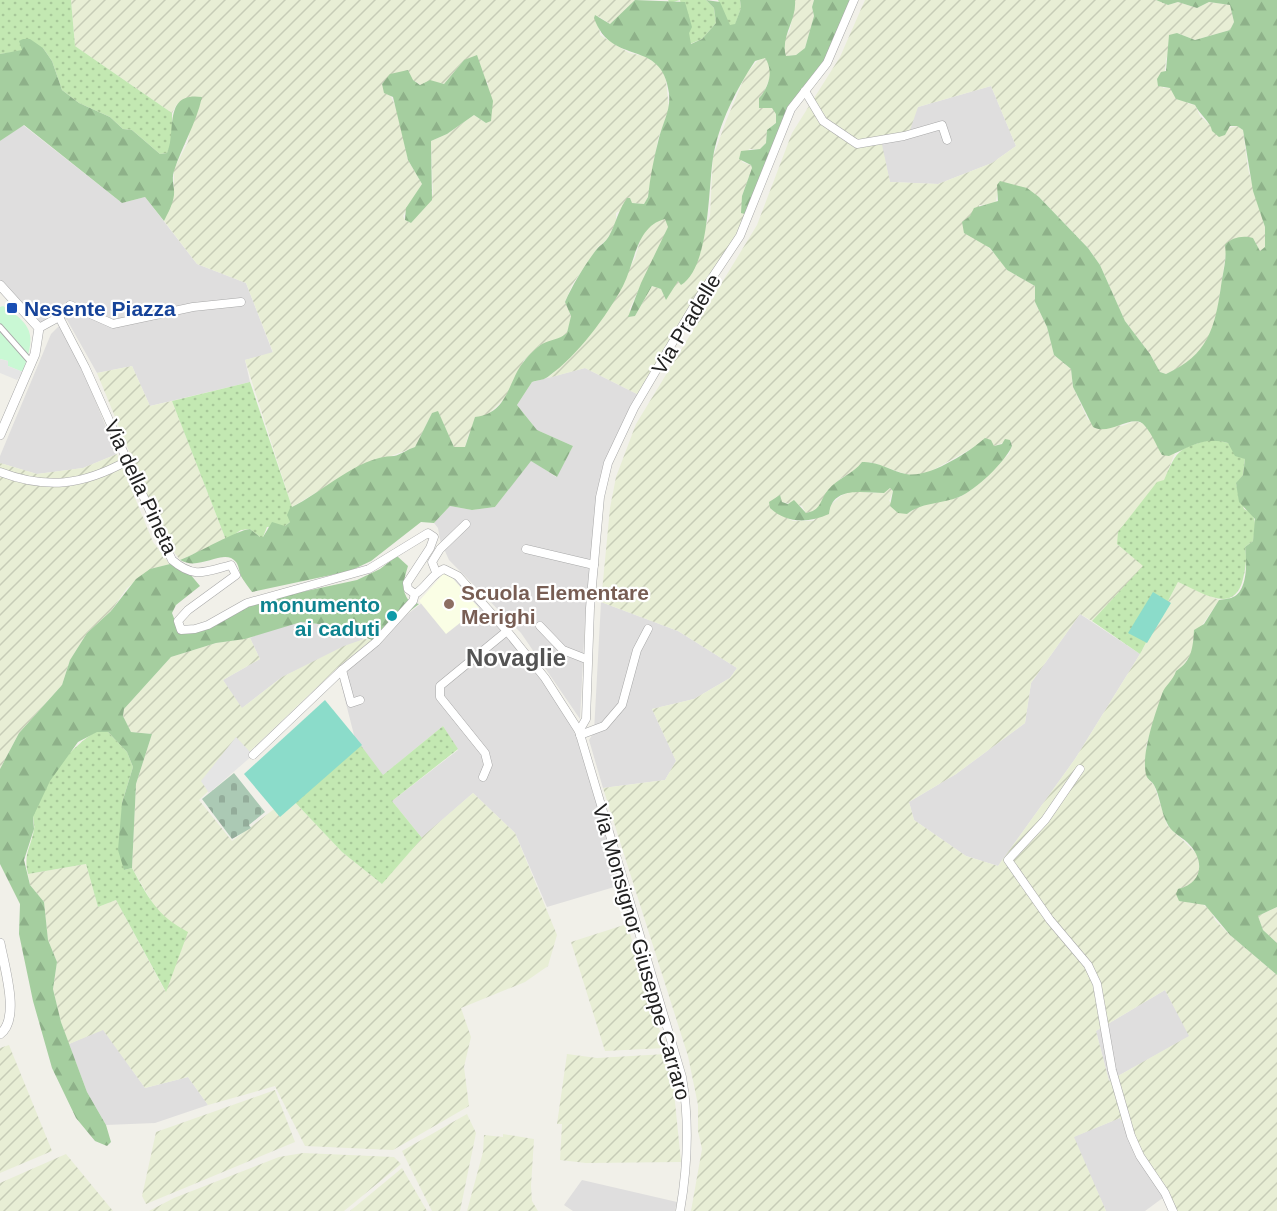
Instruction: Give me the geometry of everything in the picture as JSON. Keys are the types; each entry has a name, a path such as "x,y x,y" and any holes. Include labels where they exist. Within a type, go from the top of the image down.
{"street":[{"name":"Via Pradelle","path":"580,733 586,719 586,659 594,565 600,497 608,463 621,433 700,297 740,236 791,109 827,63 854,0"},
{"path":"805,92 823,121 857,144 904,136 942,125 947,140"},
{"path":"1,289 39,328"},
{"path":"39,328 59,317 70,305 112,324 193,307 241,302"},
{"name":"Via della Pineta","path":"59,317 85,367 172,560 186,571 202,573 231,565 235,569 236,575 188,610 178,621 181,630 208,625 248,603 369,569 428,533 434,537 430,548 407,583 408,589 415,594"},
{"path":"0,327 30,361"},
{"path":"0,435 2,424 35,354 39,328"},
{"path":"0,472 52,485 106,472 127,461"},
{"path":"436,572 432,562 436,555 466,524"},
{"path":"526,549 594,565"},
{"path":"253,755 342,670 376,642 413,601 415,594 422,590 436,572 444,569 458,576 507,631 545,678 580,733 604,726 622,705 637,650 648,629"},
{"path":"540,626 563,650 586,659"},
{"path":"483,777 488,765 485,753 440,698 440,686 507,631"},
{"path":"342,670 351,703 360,700"},
{"name":"Via Monsignor Giuseppe Carraro","path":"580,733 682,1077 688,1108 688,1144 680,1211"},
{"path":"1080,769 1046,820 1008,860 1050,920 1088,965 1097,984 1112,1070 1131,1136 1140,1156 1165,1193 1173,1211"},
{"path":"0,943 12,1010 10,1023 0,1034"}],"shaded area":[{"path":"71,0 635,0 610,24 598,16 600,35 629,53 644,56 661,66 665,72 669,109 658,139 648,197 644,204 631,203 616,213 616,222 607,239 598,247 572,285 565,302 571,316 568,333 557,341 540,345 524,360 505,398 469,433 465,447 454,447 438,412 432,413 415,447 352,471 292,507 245,360 273,352 246,283 197,264 164,221 174,194 174,169 188,142 190,127 195,119 177,104 172,113 75,46","holes":["464,60 488,83 486,123 474,115 447,134 431,141 433,194 411,223 405,220 403,216 422,184 408,160 398,111 389,93 413,80 421,85 433,82 444,84"]},
{"path":"795,0 814,0 812,7 814,16 805,48 796,55 786,56 783,42 790,30"},
{"path":"865,0 1156,0 1168,5 1178,2 1197,8 1209,2 1230,5 1234,22 1230,30 1195,40 1177,33 1166,59 1163,88 1170,88 1189,104 1195,105 1200,116 1211,126 1226,129 1237,126 1243,130 1248,169 1265,227 1266,241 1265,248 1260,251 1253,238 1226,253 1216,320 1205,344 1187,364 1166,374 1160,372 1150,354 1125,321 1100,265 1088,248 1039,197 998,191 995,204 979,205 984,243 1007,270 1035,286 1035,302 1047,327 1054,355 1071,369 1073,387 1088,420 1122,426 1135,421 1144,424 1169,456 1175,453 1164,480 1118,545 1144,566 1092,621 1080,614 1031,683 1025,723 956,774 909,802 914,820 966,856 998,866 1075,759 1140,654 1178,582 1219,600 1193,639 1193,651 1182,667 1176,671 1174,679 1162,694 1146,746 1148,779 1154,785 1167,825 1198,855 1200,873 1194,883 1178,890 1189,903 1200,903 1210,909 1215,920 1230,935 1277,975 1277,1211 1170,1211 1120,1118 1074,1137 1106,1211 691,1211 702,1149 698,1131 698,1105 688,1056 603,788 665,780 676,761 652,709 694,699 730,678 737,668 678,631 601,602 610,508 616,477 636,424 757,225 792,133 840,57","holes":["991,86 1016,146 992,163 938,184 890,182 881,140 910,130 918,107","1010,440 1012,446 1009,454 975,487 960,497 919,506 907,514 889,501 893,491 890,488 876,493 850,491 813,521 793,521 781,515 782,502 802,506 806,513 815,511 820,507 827,492 840,479 870,462 908,475 924,475 976,446 994,446","1165,990 1189,1036 1109,1081 1096,1031"]},
{"path":"760,58 765,58 769,64 771,75 759,98 762,108 772,108 777,114 776,123 767,130 766,143 760,149 749,149 742,162 751,165 752,168 742,196 748,215 639,395 585,368 548,378 573,353 609,307 635,258 642,235 655,221 665,218 669,227 629,310 635,316 652,286 661,289 664,295 674,283 678,281 681,284 710,216 713,157 746,74"},
{"path":"991,86 1016,146 992,163 938,184 890,182 880,140 918,107"},
{"path":"23,125 122,203 145,197 197,264 246,283 273,353 245,360 250,382 150,406 132,366 97,373 67,320 54,316 43,325 0,286 0,141"},
{"path":"59,326 84,373 117,454 83,468 37,474 0,463 0,456 51,334"},
{"path":"0,359 8,361 8,366 23,372 17,380 0,373"},
{"path":"132,366 150,406 172,401 226,540 180,560 166,541 97,373"},
{"path":"585,368 639,395 623,424 596,512 585,622 580,719 521,633 449,560 440,540 438,528 434,523 450,506 472,510 495,507 531,460 556,477 573,446 537,430 517,405 532,382"},
{"path":"117,454 153,542 170,564 151,569 127,588 111,611 87,633 70,660 62,685 19,733 0,769 0,463 37,474 83,468"},
{"name":"Scuola Elementare Merighi","path":"444,573 449,574 479,608 446,634 419,601"},
{"path":"449,573 489,613 532,665 566,716 580,743 621,885 547,907 515,833 473,793 422,838 392,801 458,750 443,726 382,776 355,739 337,668 422,603"},
{"path":"1153,592 1171,603 1147,643 1128,633"},
{"path":"601,602 678,631 737,668 730,678 694,699 652,709 676,761 665,780 603,788 589,740 594,732"},
{"path":"1080,614 1140,654 1075,759 998,866 966,856 914,820 909,802 956,774 1025,723 1031,683"},
{"path":"301,622 337,626 364,639 282,677 241,709 223,680 260,659 250,638 276,627"},
{"path":"250,638 260,659 223,680 242,708 282,677 344,646 364,639 372,640 337,668 199,800 232,841 290,797 342,852 382,884 422,837 473,793 515,833 557,935 548,966 525,982 461,1008 471,1037 464,1067 469,1106 393,1150 305,1146 275,1086 208,1105 188,1077 145,1088 103,1030 69,1044 61,1022 53,989 57,962 48,940 44,902 30,885 28,874 86,864 98,907 116,900 165,991 170,922 156,909 132,868 136,784 152,734 131,732 123,716 124,709 171,657 216,643"},
{"path":"325,700 362,745 280,817 244,774"},
{"path":"236,737 253,755 209,793 201,781"},
{"path":"1277,907 1277,943 1263,930 1258,916"},
{"path":"627,924 665,1048 605,1051 571,942"},
{"path":"1165,990 1190,1036 1109,1081 1096,1031"},
{"path":"103,1029 145,1088 188,1077 208,1105 155,1123 106,1125 87,1092 69,1044"},
{"path":"9,1045 52,1151 0,1173 0,1048"},
{"path":"567,1054 597,1058 666,1054 674,1092 681,1162 586,1163 560,1160 562,1124 557,1124"},
{"path":"275,1090 295,1142 146,1204 142,1196 156,1132"},
{"path":"467,1114 476,1133 460,1211 432,1211 402,1151"},
{"path":"1120,1118 1164,1197 1145,1211 1106,1211 1073,1137"},
{"path":"503,1134 534,1139 531,1186 532,1201 538,1211 467,1211 483,1152 484,1135 503,1137"},
{"path":"303,1153 394,1157 401,1164 344,1211 149,1211 174,1198 279,1157"},
{"path":"66,1154 113,1211 0,1211 0,1183"},
{"path":"402,1168 427,1211 350,1211"},
{"path":"582,1180 677,1202 675,1211 573,1211 564,1205"}],"green space":[{"path":"0,0 71,0 75,46 172,113 172,142 167,153 160,154 132,130 123,129 110,117 79,103 62,90 52,61 43,48 0,54"},
{"path":"635,0 685,2 692,27 689,33 691,44 702,39 716,23 714,8 706,0 720,2 730,25 735,24 741,8 740,0 795,0 794,15 785,42 786,56 796,55 805,48 814,16 812,7 814,0 852,0 827,57 794,105 748,215 741,213 742,196 752,168 751,165 739,159 741,151 760,149 766,143 767,130 776,123 776,114 772,108 759,108 759,98 765,89 770,73 765,58 755,61 748,72 729,107 719,133 713,158 703,245 698,262 690,276 681,285 678,281 666,300 661,289 652,286 635,316 628,317 641,283 668,227 665,219 655,223 642,237 623,286 590,335 560,367 546,378 532,382 517,405 537,430 573,446 557,477 531,461 495,507 472,510 450,506 434,523 421,522 371,561 350,571 252,592 241,576 236,562 231,558 218,558 196,563 180,560 244,530 250,529 263,537 272,522 285,526 290,522 287,515 290,508 341,476 367,462 396,455 415,447 432,413 438,411 454,447 465,447 475,417 495,410 519,368 535,349 567,333 571,316 565,302 579,275 596,250 608,238 627,198 630,198 632,203 644,204 648,197 655,152 668,110 669,93 665,76 657,65 647,58 612,43 602,33 594,18 595,15 610,24"},
{"path":"680,0 706,0 714,8 716,23 702,39 690,44"},
{"path":"718,0 740,0 741,8 735,25 729,25"},
{"path":"1156,0 1277,0 1277,907 1258,916 1263,930 1277,943 1277,975 1230,935 1205,905 1179,901 1176,894 1178,889 1193,882 1199,870 1199,863 1193,849 1168,826 1156,789 1148,779 1145,766 1150,734 1162,694 1176,671 1188,658 1192,648 1194,630 1204,624 1219,600 1232,598 1238,594 1244,582 1245,547 1253,541 1255,519 1239,502 1236,483 1243,475 1245,459 1235,456 1228,443 1219,441 1204,442 1169,456 1162,455 1150,432 1140,422 1128,422 1107,429 1093,427 1073,387 1071,369 1054,355 1047,327 1035,302 1035,286 1007,270 990,248 964,233 962,222 970,216 974,208 998,201 997,185 1000,181 1027,188 1039,197 1088,248 1100,265 1125,321 1150,354 1160,372 1166,374 1180,366 1200,349 1207,339 1216,315 1226,256 1225,245 1234,238 1249,237 1253,238 1260,251 1265,247 1265,227 1253,191 1243,130 1237,126 1230,126 1225,135 1219,137 1212,131 1195,105 1176,99 1170,88 1158,86 1157,79 1161,72 1166,71 1169,35 1177,33 1195,40 1230,30 1234,22 1230,5 1209,2 1197,8 1178,2 1168,5"},
{"path":"30,39 43,48 52,61 62,90 79,103 110,117 123,129 132,130 160,154 167,153 173,115 181,100 189,97 202,97 174,171 173,198 164,221 145,197 122,203 24,125 0,141 0,54 22,50 19,41"},
{"path":"477,55 493,101 491,121 486,123 474,115 447,134 431,141 432,200 411,223 405,220 406,208 422,184 408,160 393,97 384,93 382,84 390,74 408,70 413,80 420,85 430,80 444,84 464,60"},
{"path":"3,306 22,320 30,334 29,350 23,372 8,366 8,361 0,359 0,307"},
{"path":"250,382 292,507 290,522 285,526 267,527 263,537 250,529 241,530 226,540 172,401"},
{"path":"985,438 991,440 994,446 1002,444 1005,439 1010,440 1012,446 997,467 981,482 959,497 919,507 907,514 898,513 890,506 893,491 890,488 884,493 859,492 842,495 836,498 831,505 829,514 814,519 791,519 770,508 769,502 780,495 782,502 788,504 794,500 806,513 811,512 818,507 832,486 862,462 874,463 906,474 915,474 948,463"},
{"path":"1213,439 1228,443 1245,459 1243,475 1236,484 1244,509 1254,518 1255,526 1253,541 1245,547 1246,563 1243,579 1239,590 1225,599 1207,595 1178,582 1140,654 1092,621 1143,566 1117,544 1118,532 1157,482 1164,480 1173,461 1181,451 1186,447"},
{"path":"397,556 408,566 404,584 406,597 409,601 419,604 372,640 337,626 301,622 245,639 216,643 171,657 124,709 123,716 131,732 152,734 136,784 132,868 124,870 118,850 122,803 133,767 127,752 108,732 97,732 78,742 50,781 33,817 34,829 24,860 30,885 44,902 48,940 57,962 53,989 61,1022 87,1092 106,1125 111,1142 107,1146 95,1141 76,1118 52,1068 33,1001 19,934 20,904 0,864 0,769 19,733 62,685 70,660 87,633 111,611 136,579 150,569 170,564 190,574 200,586 176,605 172,613 177,626 194,629 241,605 357,580 380,569"},
{"path":"443,726 458,749 392,801 422,838 382,884 342,852 290,797 359,743 383,775"},
{"path":"97,731 108,732 127,752 133,767 122,803 124,870 132,868 148,897 160,912 188,932 166,992 116,900 98,907 86,864 28,874 26,861 33,836 33,815 42,791 67,756"},
{"path":"234,773 265,812 249,825 251,828 232,839 202,799"}],"place":[{"name":"Nesente Piazza","path":"12,308"},
{"name":"Scuola Elementare Merighi","path":"449,604"},
{"name":"monumento ai caduti","path":"392,616"}],"district":[{"name":"Novaglie","path":"516,657"}]}
